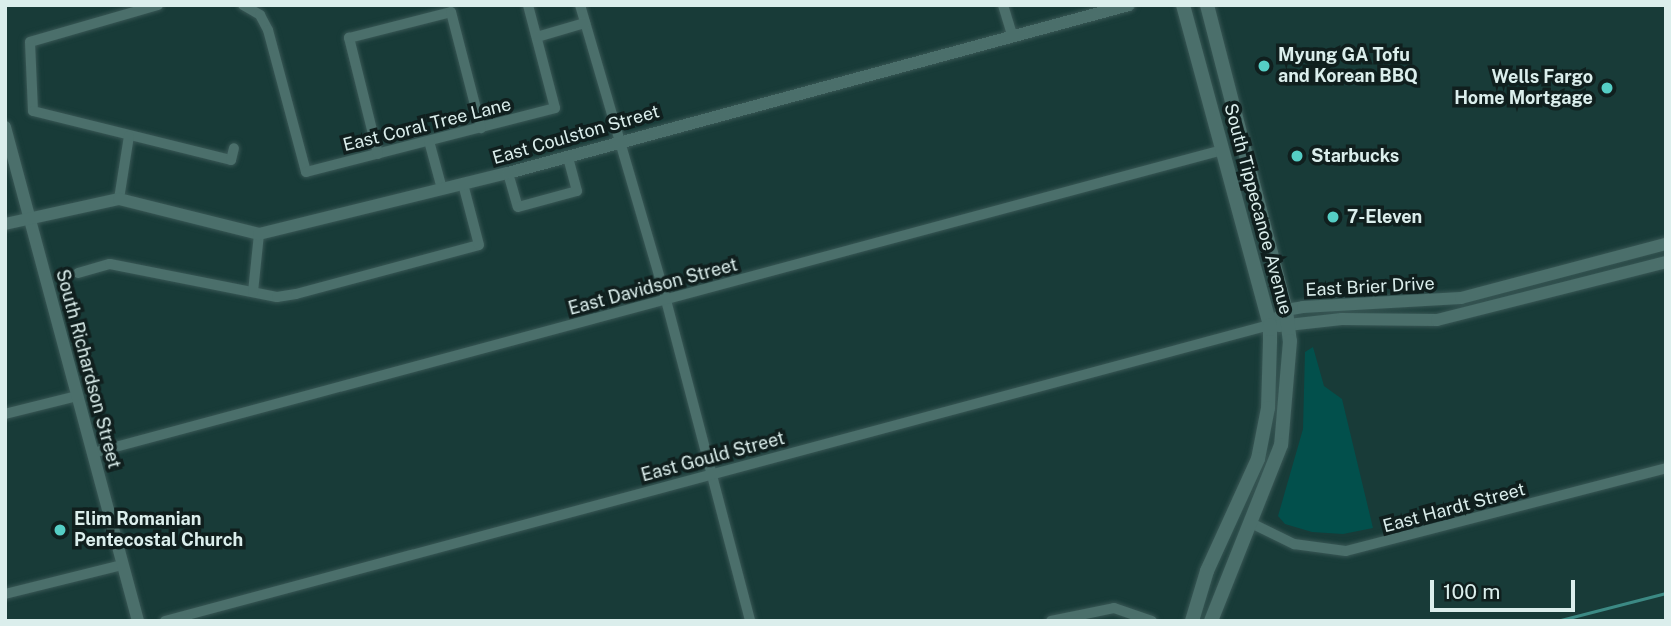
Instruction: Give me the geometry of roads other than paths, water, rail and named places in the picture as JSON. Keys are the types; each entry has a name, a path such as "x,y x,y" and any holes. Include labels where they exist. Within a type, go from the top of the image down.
{"main road":[{"name":"South Tippecanoe Avenue","path":"1183,5 1270,325 1264,435 1235,517 1207,571 1192,621"},
{"name":"South Tippecanoe Avenue","path":"1207,5 1289,327 1286,422 1253,524 1211,621"},
{"path":"1235,517 1253,524"}],"street":[{"path":"158,5 30,42 33,111 231,160 234,148"},
{"path":"243,5 258,9"},
{"path":"528,5 537,37 585,23"},
{"path":"580,5 617,141 666,300 750,621"},
{"path":"1003,5 1012,35"},
{"name":"East Coulston Street","path":"5,224 119,199 259,234 508,173 617,141 1129,5"},
{"name":"East Coral Tree Lane","path":"258,9 268,30 306,172 555,108 537,37"},
{"path":"378,154 349,38 451,12 481,128"},
{"name":"South Richardson Street","path":"5,127 138,621"},
{"path":"119,199 129,136"},
{"path":"429,141 442,189"},
{"name":"East Davidson Street","path":"93,453 1222,150"},
{"path":"508,173 518,207 541,201 577,191 568,157"},
{"path":"78,273 110,264 277,297 296,294 479,245 463,184"},
{"path":"253,292 259,234"},
{"name":"East Brier Drive","path":"1270,325 1286,310 1461,298 1666,244"},
{"name":"East Brier Drive","path":"1270,325 1289,327 1342,319 1437,320 1666,262"},
{"name":"East Gould Street","path":"165,621 1270,325"},
{"path":"5,414 77,396"},
{"name":"East Hardt Street","path":"1253,524 1294,544 1346,551 1666,468"},
{"path":"5,594 122,565"},
{"path":"1051,621 1114,608 1152,621"}],"waterway":[{"path":"1557,621 1666,593"}],"place":[{"name":"Myung GA Tofu and Korean BBQ","path":"1264,66"},
{"name":"Wells Fargo Home Mortgage","path":"1607,88"},
{"name":"Starbucks","path":"1297,156"},
{"name":"7-Eleven","path":"1333,217"},
{"name":"Elim Romanian Pentecostal Church","path":"60,530"}]}
